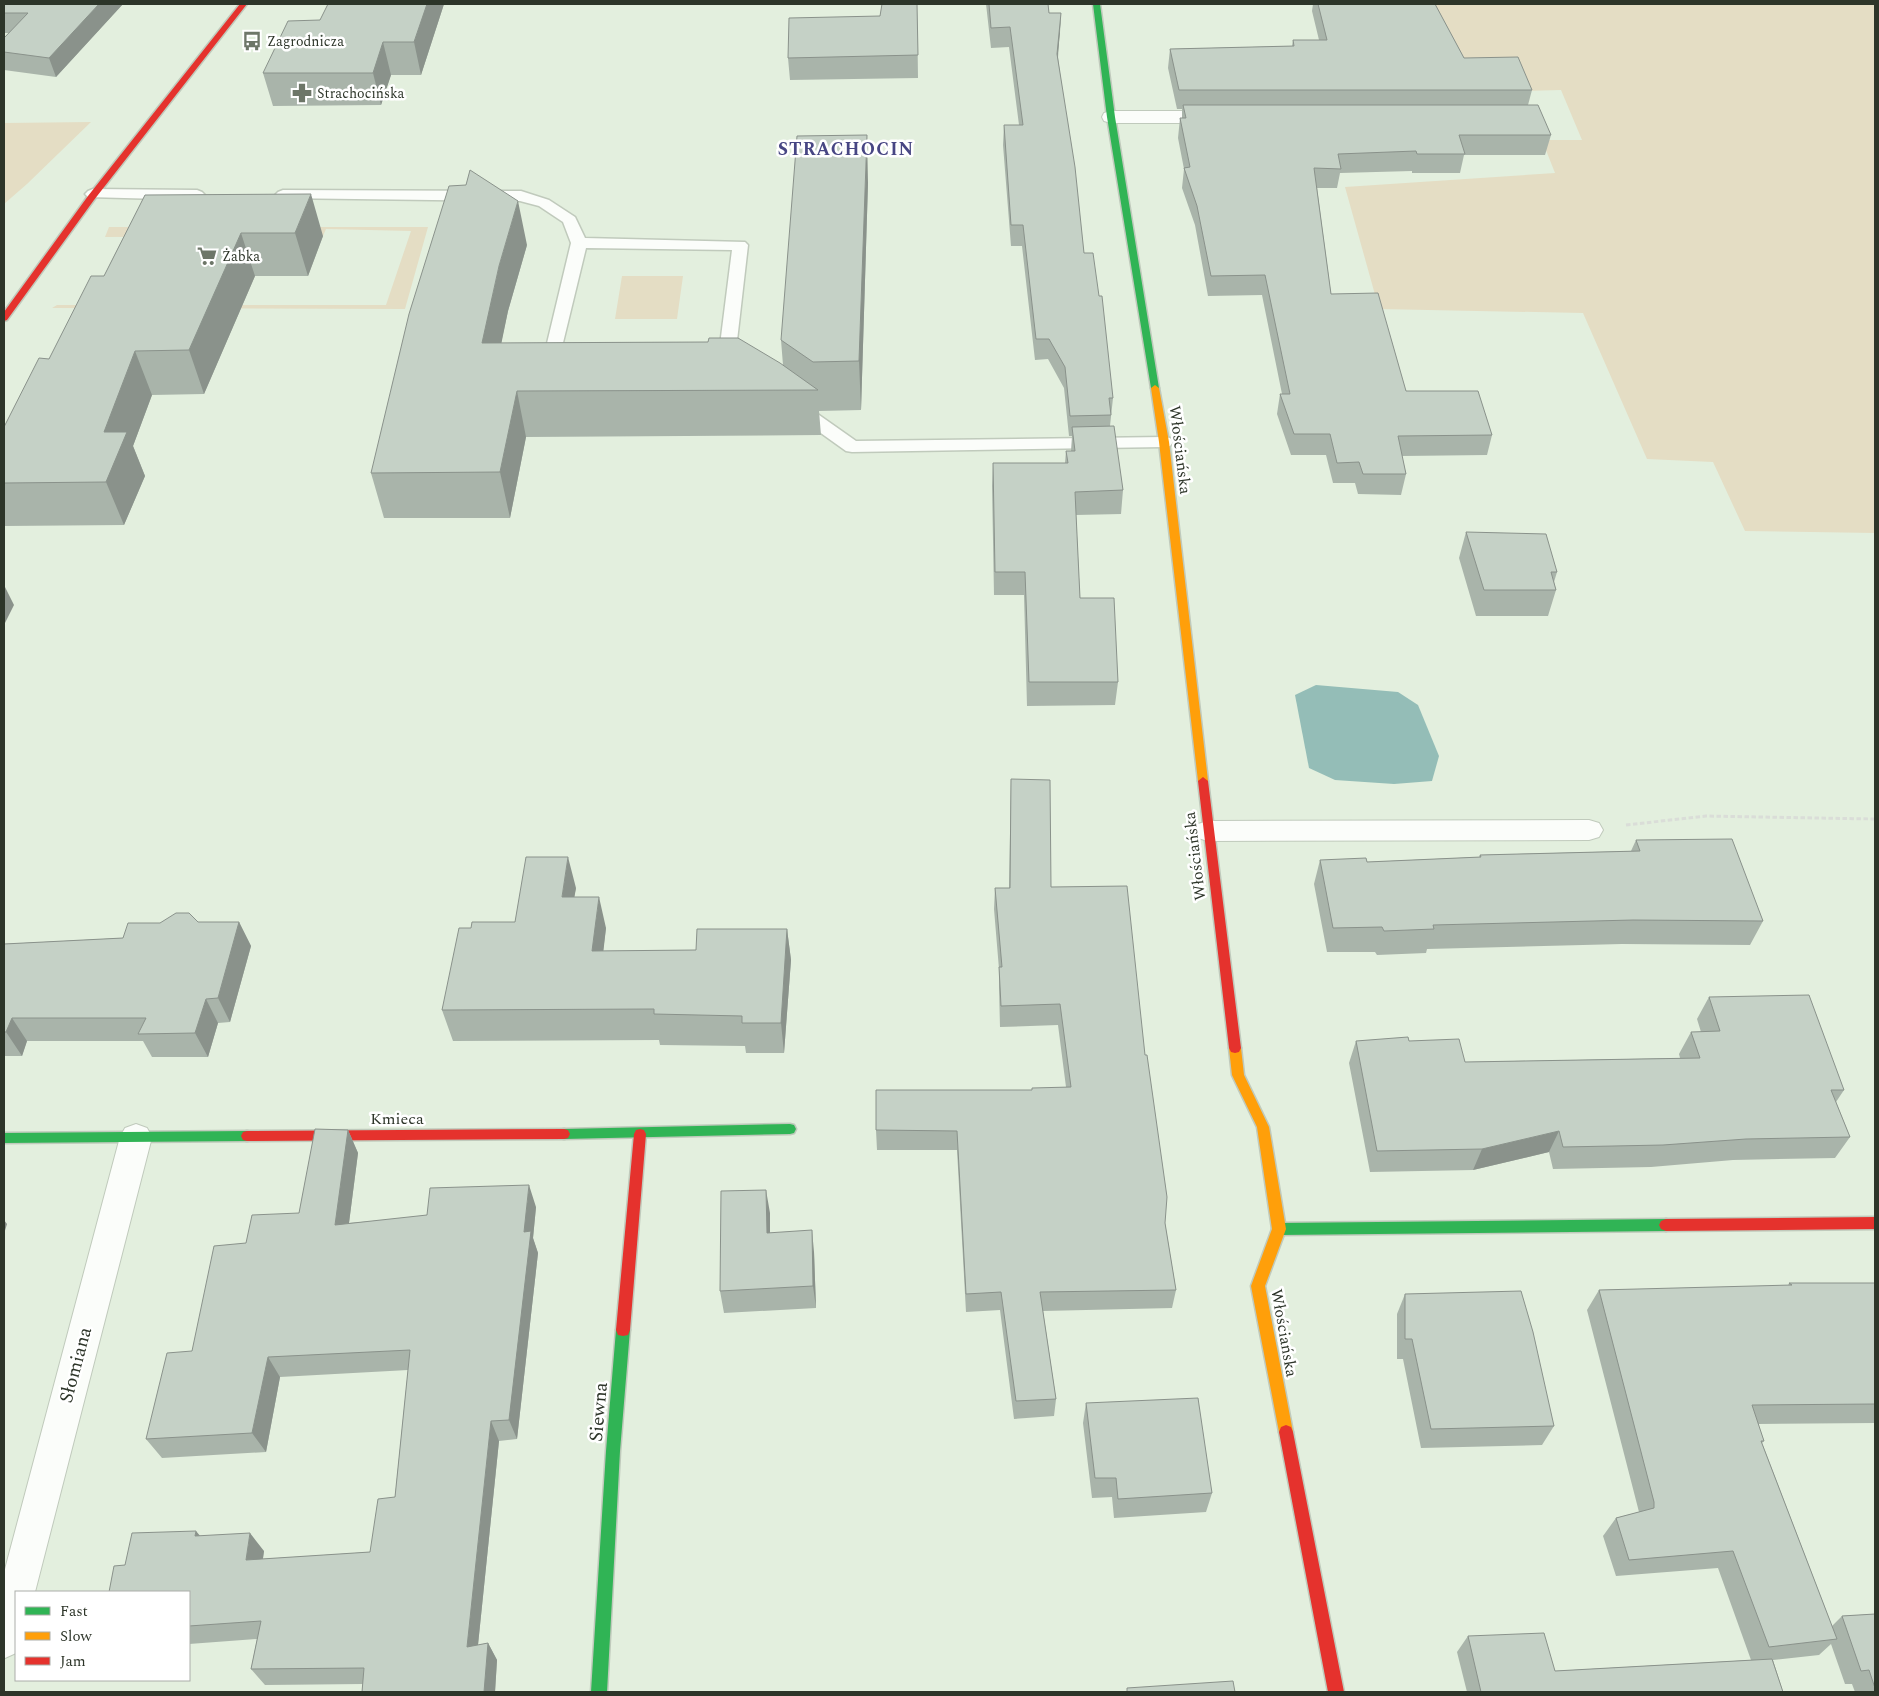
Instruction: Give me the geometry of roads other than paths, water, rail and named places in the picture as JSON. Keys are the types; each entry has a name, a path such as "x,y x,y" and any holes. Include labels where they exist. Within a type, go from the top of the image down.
{"street":[{"path":"4,318 93,194 243,4"},
{"name":"Włościańska","path":"1096,4 1111,117 1164,442 1173,533 1238,1074 1263,1127 1279,1229 1258,1286 1336,1692"},
{"path":"1111,117 1241,117"},
{"path":"1208,831 1589,830"},
{"name":"Kmieca","path":"4,1138 640,1134 790,1129"},
{"name":"Siewna","path":"600,1692 613,1451 640,1134"},
{"name":"Słomiana","path":"17,1591 136,1137"},
{"path":"1279,1229 1875,1223"},
{"path":"5,1639 15,1600"}],"lane":[{"path":"93,194 208,195"},
{"path":"266,195 521,196 544,203 570,220 579,243 551,360 580,360"},
{"path":"579,243 740,245 727,358"},
{"path":"707,358 727,358 742,369"},
{"path":"782,397 852,447 1164,442"}],"water":[{"path":"1316,685 1398,692 1418,705 1439,756 1432,781 1394,784 1335,780 1309,768 1295,695"}],"place":[{"name":"Zagrodnicza","path":"252,41"},
{"name":"Strachocińska","path":"302,93"},
{"name":"Żabka","path":"207,256"}],"district":[{"name":"STRACHOCIN","path":"846,149"}]}
